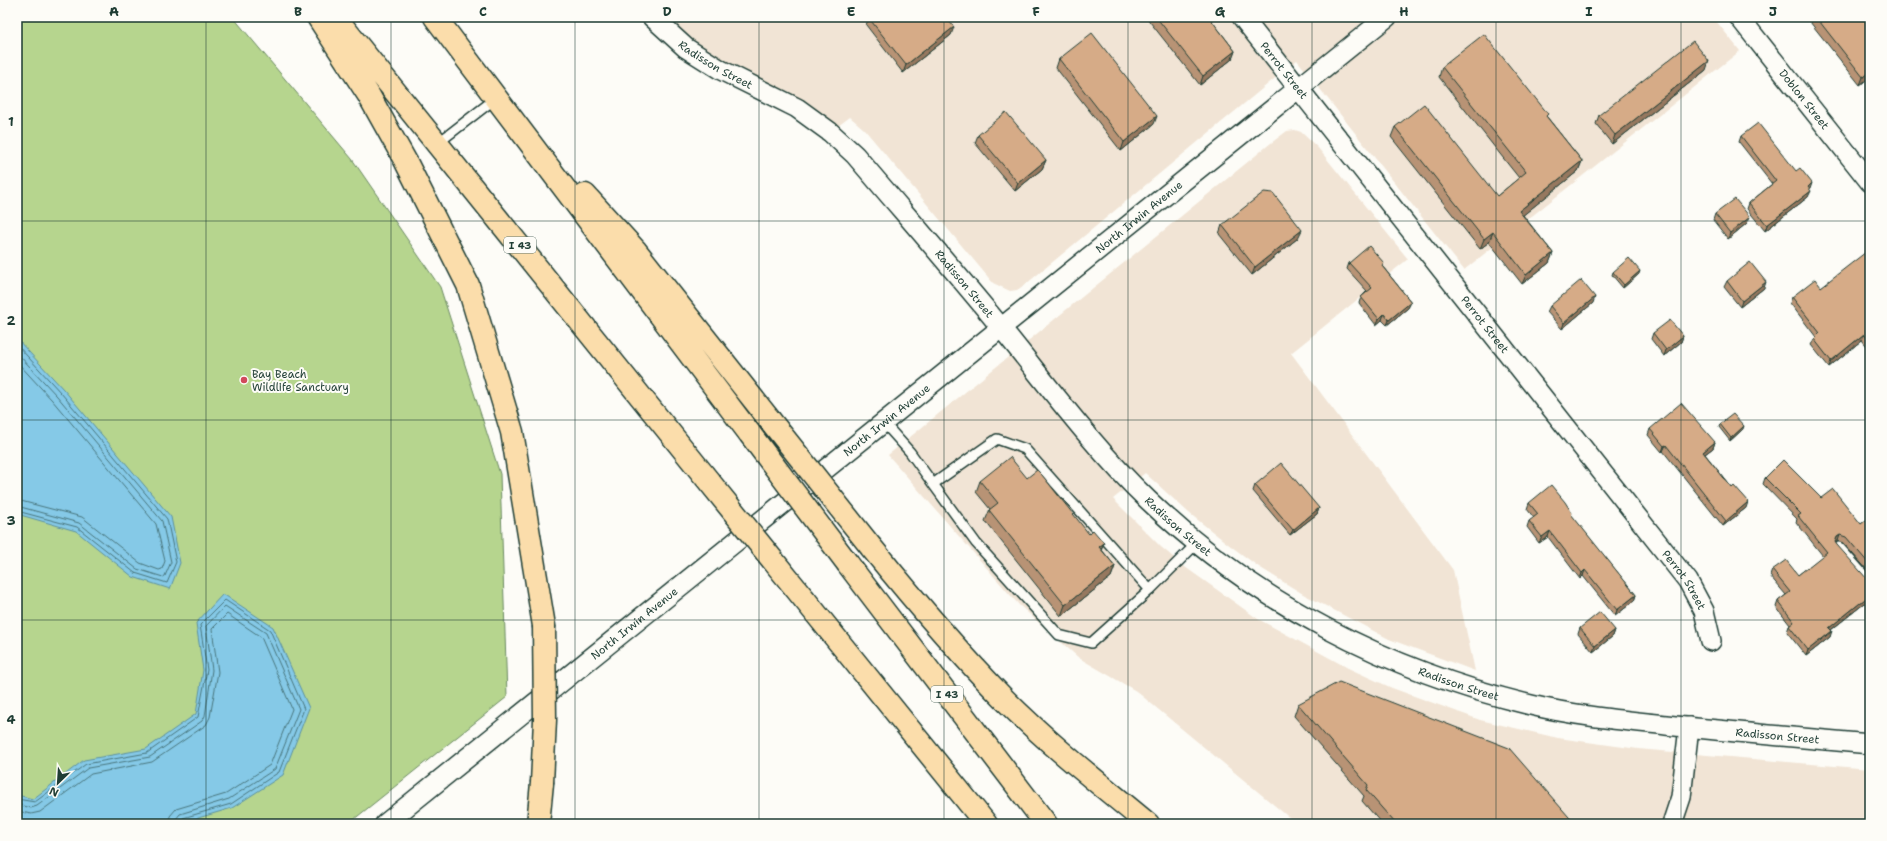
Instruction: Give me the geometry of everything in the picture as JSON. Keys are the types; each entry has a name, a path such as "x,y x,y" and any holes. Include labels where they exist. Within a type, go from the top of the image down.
{"highway":[{"path":"318,17 368,94 398,148 468,285 512,432 544,626 545,720 542,783 538,824"},
{"name":"I 43","path":"335,17 986,824"},
{"name":"I 43","path":"436,17 1046,824"},
{"path":"496,98 636,251 917,605 1005,700 1050,742 1148,824"}],"street":[{"name":"Radisson Street","path":"652,17 686,48 721,70 797,108 830,132 855,155 1002,328 1099,450 1149,501 1197,542 1248,582 1297,612 1347,639 1412,669 1480,692 1535,706 1591,717 1870,744"},
{"name":"Perrot Street","path":"1242,17 1688,581 1704,611 1711,641"},
{"name":"North Irwin Avenue","path":"385,824 1388,17"},
{"name":"Doblon Street","path":"1739,17 1870,182"},
{"path":"1672,824 1681,796 1689,727"}],"lane":[{"path":"438,143 496,98"},
{"path":"884,423 910,452 976,544 1059,635 1091,643 1150,590 1197,542"},
{"path":"933,484 997,439 1025,449 1150,590"},
{"path":"1839,547 1870,582"}],"shaded area":[{"path":"652,17 1713,17 1740,51 1464,270 1297,60 1026,284 1017,290 1010,291 993,283 864,129 850,117 830,132"},
{"path":"1295,130 1301,132 1318,148 1408,259 1291,353 1453,570 1475,671 1389,639 1303,594 1259,567 1228,544 1189,513 1145,473 1113,499 1161,547 1185,567 1258,619 1348,668 1392,688 1480,720 1558,738 1638,749 1870,769 1870,824 1297,824 1136,691 1079,658 1019,605 888,455 1271,143 1287,131"}],"green space":[{"name":"Bay Beach Wildlife Sanctuary","path":"17,17 233,17 352,159 440,287 500,474 507,697 348,824 17,824"}],"water":[{"path":"17,339 64,390 171,517 180,563 170,589 133,577 76,531 17,514"},
{"path":"223,594 273,627 309,708 283,775 232,808 178,824 17,824 17,795 33,799 84,760 146,749 196,714 203,670 196,623"}],"building":[{"path":"868,17 947,17 946,18 954,27 906,65"},
{"path":"1156,17 1209,17 1235,51 1203,76"},
{"path":"1816,17 1863,17 1870,25 1870,71 1863,77"},
{"path":"1092,33 1157,116 1124,142 1059,59"},
{"path":"1484,34 1548,114 1546,116 1582,161 1519,211 1553,253 1526,275 1493,232 1484,239 1395,127 1424,104 1497,196 1526,172 1442,67"},
{"path":"1693,41 1709,61 1615,135 1599,115"},
{"path":"1006,112 1046,160 1018,183 978,135"},
{"path":"1758,123 1796,171 1800,168 1812,183 1808,187 1811,191 1767,225 1749,203 1776,181 1741,136"},
{"path":"1264,192 1273,193 1302,230 1255,267 1222,225"},
{"path":"1735,199 1750,217 1730,233 1715,214"},
{"path":"1369,246 1384,263 1382,266 1411,302 1389,320 1384,314 1379,319 1361,297 1372,288 1349,263"},
{"path":"1866,252 1870,256 1870,342 1864,334 1831,361 1814,339 1820,333 1792,297 1815,279 1821,287"},
{"path":"1629,258 1640,271 1624,285 1613,272"},
{"path":"1750,262 1766,282 1742,301 1727,281"},
{"path":"1581,280 1595,297 1564,323 1550,306"},
{"path":"1670,320 1683,336 1666,350 1653,333"},
{"path":"1681,403 1715,442 1703,452 1732,488 1734,486 1748,502 1726,521 1666,445 1664,446 1650,429"},
{"path":"1733,414 1744,426 1731,438 1720,424"},
{"path":"1010,457 1027,478 1037,470 1042,475 1089,534 1093,530 1104,543 1099,547 1115,566 1065,605 989,510 998,503 980,481"},
{"path":"1783,460 1821,498 1833,489 1861,524 1870,517 1870,565 1846,537 1840,535 1837,537 1835,542 1870,582 1870,595 1829,628 1832,631 1808,650 1789,626 1794,622 1778,601 1790,592 1772,570 1786,560 1798,575 1827,552 1798,516 1801,514 1765,478"},
{"path":"1281,463 1319,508 1293,530 1255,485"},
{"path":"1551,485 1565,502 1572,513 1571,514 1636,595 1617,610 1585,570 1582,573 1550,531 1542,537 1529,521 1538,514 1529,503"},
{"path":"1600,612 1615,630 1595,646 1580,628"},
{"path":"1339,682 1509,748 1575,824 1396,824 1366,790 1368,785 1298,704"}],"place":[{"name":"Bay Beach Wildlife Sanctuary","path":"244,380"}]}
